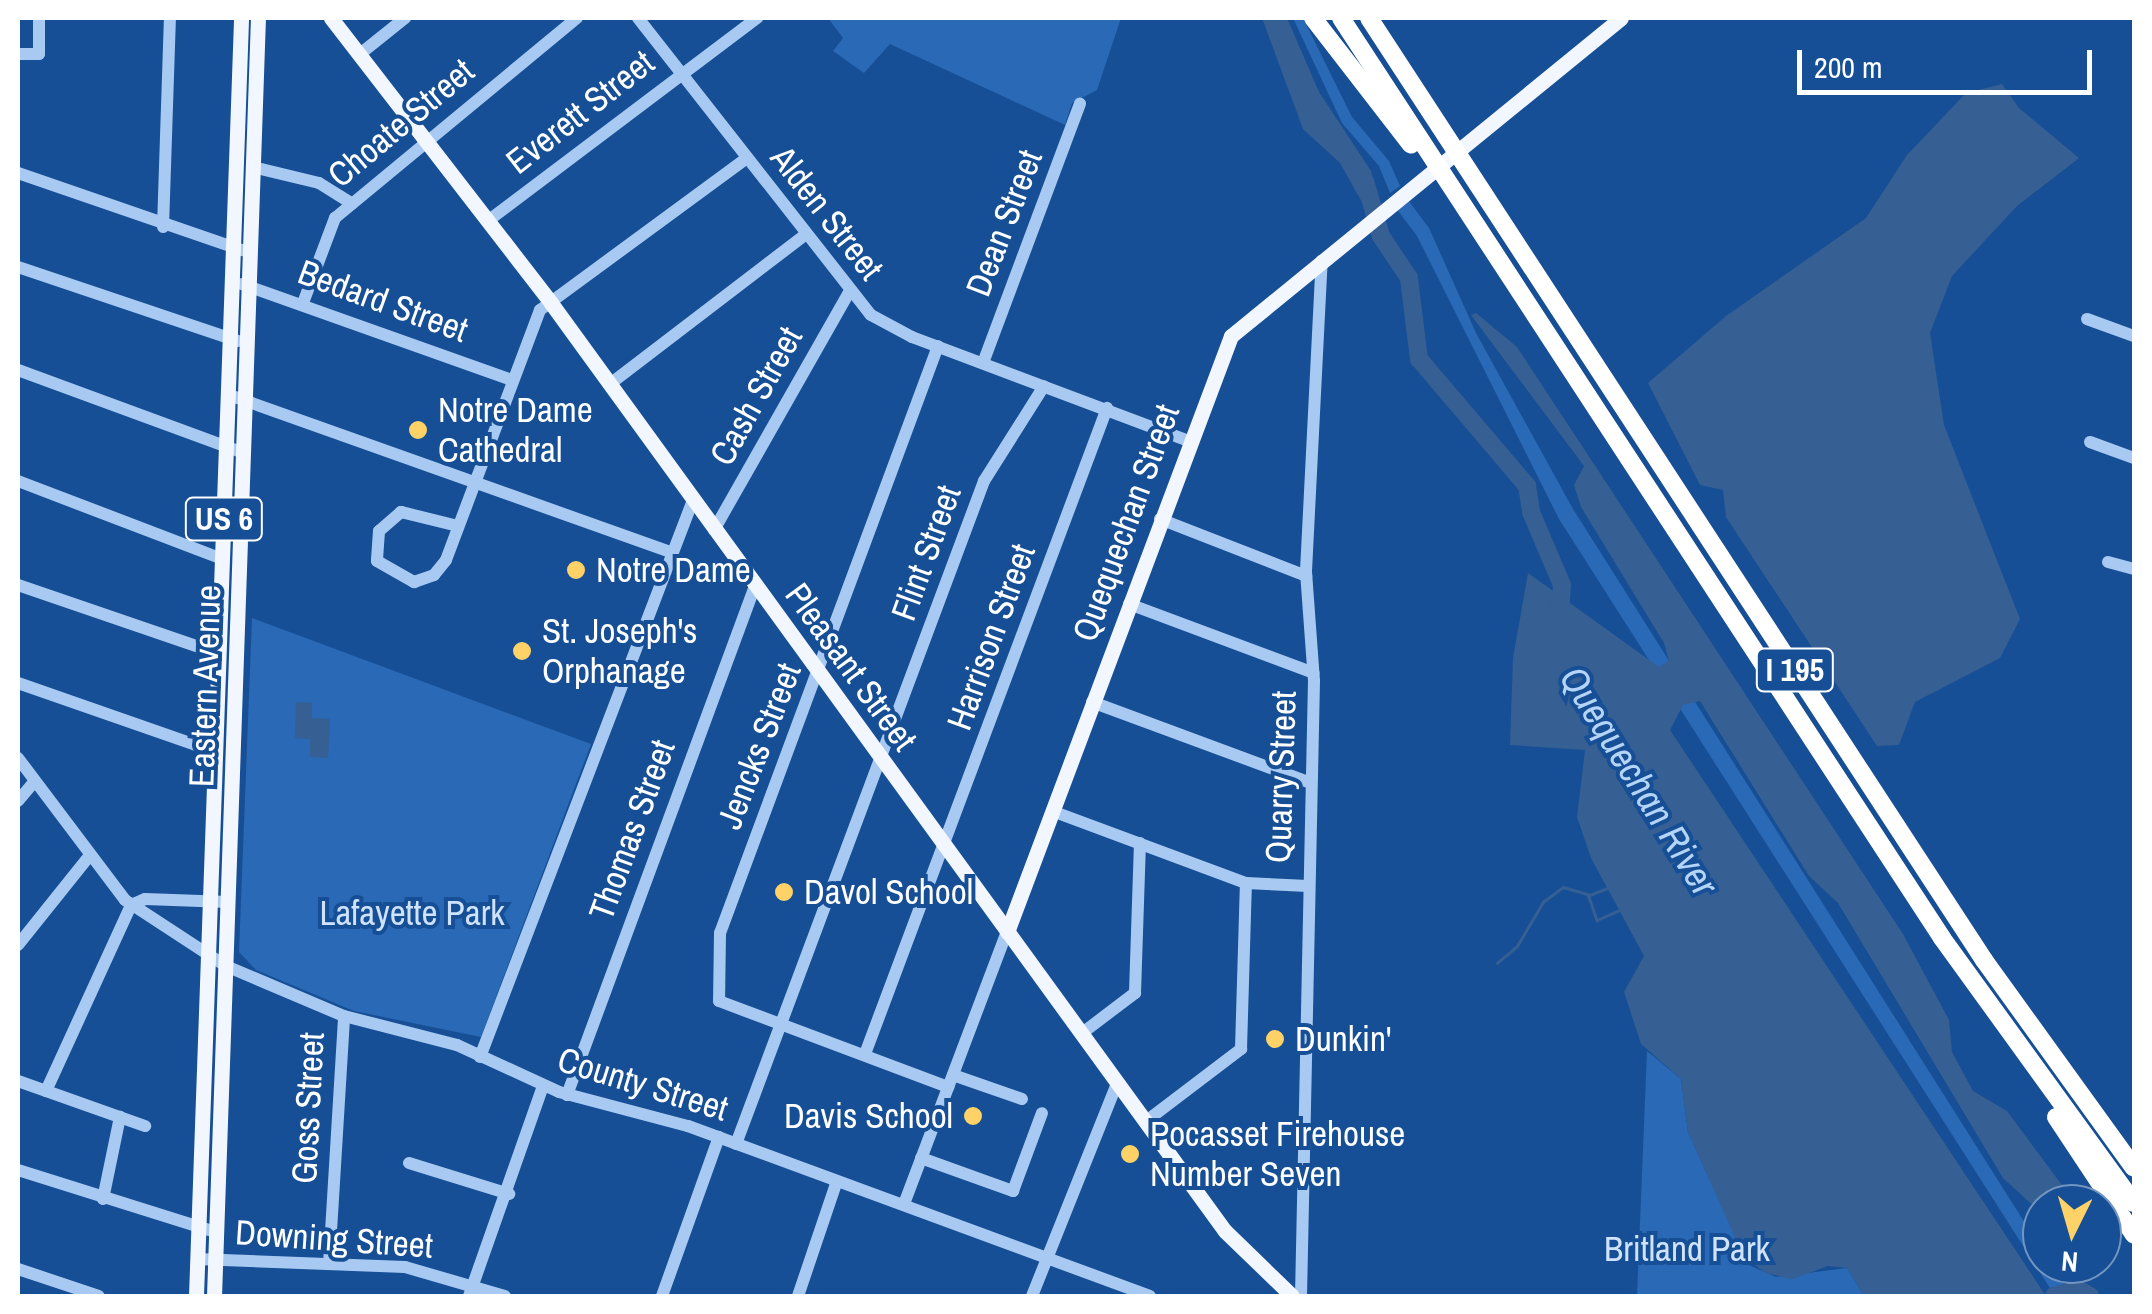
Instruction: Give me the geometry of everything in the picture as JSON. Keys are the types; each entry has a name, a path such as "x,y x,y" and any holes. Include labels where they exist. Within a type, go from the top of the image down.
{"highway":[{"path":"1313,18 1424,155"},
{"path":"1341,18 1424,155"},
{"name":"I 195","path":"1369,18 1974,945 2134,1168"},
{"path":"1378,18 1395,57"},
{"name":"I 195","path":"1424,155 1500,261 2003,1026 2134,1203"},
{"path":"2003,1026 2134,1235"}],"main road":[{"name":"Eastern Avenue","path":"196,1296 226,447 236,397 238,341 241,18"},
{"name":"Eastern Avenue","path":"241,250 253,167 258,18"},
{"name":"Pleasant Street","path":"331,18 551,303 1225,1231 1292,1296"},
{"name":"Quequechan Street","path":"1007,932 1189,441 1233,334 1621,18"},
{"name":"Eastern Avenue","path":"214,1296 244,453 236,397"}],"street":[{"path":"18,54 39,54 39,18"},
{"path":"163,227 170,18"},
{"path":"360,54 405,18"},
{"name":"Choate Street","path":"304,303 335,218 577,18"},
{"name":"Alden Street","path":"638,18 849,292 883,322 1189,441"},
{"name":"Everett Street","path":"488,220 757,18"},
{"name":"Dean Street","path":"983,362 1080,104"},
{"path":"458,526 402,512 379,531 377,561 393,576 424,581 446,560 540,310 746,158"},
{"path":"253,167 320,184 352,204"},
{"path":"18,173 163,227 241,250"},
{"path":"610,384 806,234"},
{"name":"Quarry Street","path":"1300,1296 1314,672 1306,576 1322,260"},
{"path":"18,268 238,341"},
{"name":"Bedard Street","path":"240,284 304,303 512,380"},
{"name":"Cash Street","path":"714,530 849,292"},
{"path":"2087,319 2134,336"},
{"name":"Jencks Street","path":"782,1023 720,1001 720,933 938,346"},
{"path":"18,370 244,453"},
{"name":"Flint Street","path":"736,1144 984,482 1044,386"},
{"path":"236,397 672,553"},
{"name":"Harrison Street","path":"865,1054 1107,408"},
{"path":"2090,442 2134,458"},
{"path":"18,481 222,559"},
{"path":"480,1056 694,500"},
{"path":"1160,519 1306,576"},
{"path":"2108,562 2134,569"},
{"path":"18,585 219,654"},
{"name":"Thomas Street","path":"567,1095 755,586"},
{"path":"1129,604 1314,672"},
{"path":"18,682 216,752"},
{"path":"1092,702 1311,783"},
{"name":"County Street","path":"18,758 131,906 226,966 344,1016 439,1039 542,1086 736,1144 1150,1296"},
{"path":"18,801 35,781"},
{"path":"1052,811 1246,883 1308,886"},
{"path":"1081,1034 1135,993 1140,843"},
{"path":"18,945 90,854"},
{"path":"1145,1122 1241,1049 1246,883"},
{"path":"46,1091 131,906 145,899 228,902"},
{"name":"Quequechan Street","path":"904,1204 1007,932"},
{"name":"Goss Street","path":"329,1264 344,1016"},
{"path":"782,1023 950,1081 1022,1098"},
{"path":"18,1081 145,1126"},
{"path":"1032,1296 1116,1083"},
{"path":"469,1291 509,1194 542,1086"},
{"path":"921,1158 1013,1191 1042,1114"},
{"path":"103,1199 120,1117"},
{"path":"662,1296 718,1138"},
{"path":"409,1163 509,1194"},
{"path":"18,1170 198,1231 216,1232"},
{"path":"798,1296 837,1180"},
{"name":"Downing Street","path":"197,1259 405,1267 469,1291 506,1296"},
{"path":"18,1269 99,1296"}],"green space":[{"path":"828,18 1121,18 1097,90 1072,103 1065,125 890,44 864,73 833,51 843,38"},
{"path":"1293,18 1303,18 1352,117 1389,161 1400,186 1390,193 1379,166 1342,123"},
{"path":"1408,200 1429,228 1476,333 1573,509 2022,1218 2022,1244 1559,519 1417,236 1396,208"},
{"name":"Lafayette Park","path":"252,618 591,744 481,1037 354,1011 256,970 239,952"},
{"name":"Britland Park","path":"1647,1051 1681,1079 1688,1132 1749,1265 1776,1277 1847,1268 1864,1296 1637,1296"},
{"path":"2047,1284 2064,1284 2072,1296 2055,1296"}],"water":[{"path":"1262,18 1287,18 1319,92 1371,171 1376,197 1363,204 1340,163 1303,129"},
{"path":"2002,84 2019,108 2079,158 2017,206 1952,276 1930,333 1944,425 2020,619 2000,658 1915,702 1899,745 1877,746 1726,517 1723,490 1700,485 1648,383 1726,316 1866,218 1907,155 1966,93"},
{"path":"1476,313 1517,347 1903,934 1949,1020 1952,1052 1973,1091 2007,1111 2061,1184 2022,1184 2022,1196 2003,1178 1838,903 1809,876 1700,701 1683,705 1670,730 2022,1260 2022,1284 2038,1284 2046,1296 1864,1296 1847,1268 1828,1266 1792,1279 1765,1273 1743,1255 1688,1132 1681,1079 1641,1044 1624,992 1644,956 1591,858 1577,817 1585,750 1510,745 1513,658 1528,573 1659,667 1669,661 1664,643 1581,507 1574,485 1584,466 1471,315"},
{"path":"296,702 312,703 312,718 330,719 328,758 310,757 310,739 295,738"}],"waterway":[{"name":"Quequechan River","path":"1365,181 1381,236 1409,278 1419,359 1527,486 1531,512 1562,585 1560,616"},
{"path":"1497,963 1517,946 1543,902 1563,887 1588,894 1597,920 1619,910"},
{"path":"1590,895 1607,888"},
{"name":"Quequechan River","path":"2054,1296 2078,1289 2090,1296"}],"place":[{"name":"Notre Dame Cathedral","path":"418,430"},
{"name":"Notre Dame","path":"576,570"},
{"name":"St. Joseph's Orphanage","path":"522,651"},
{"name":"Davol School","path":"784,892"},
{"name":"Dunkin'","path":"1275,1039"},
{"name":"Davis School","path":"973,1116"},
{"name":"Pocasset Firehouse Number Seven","path":"1130,1154"}]}
